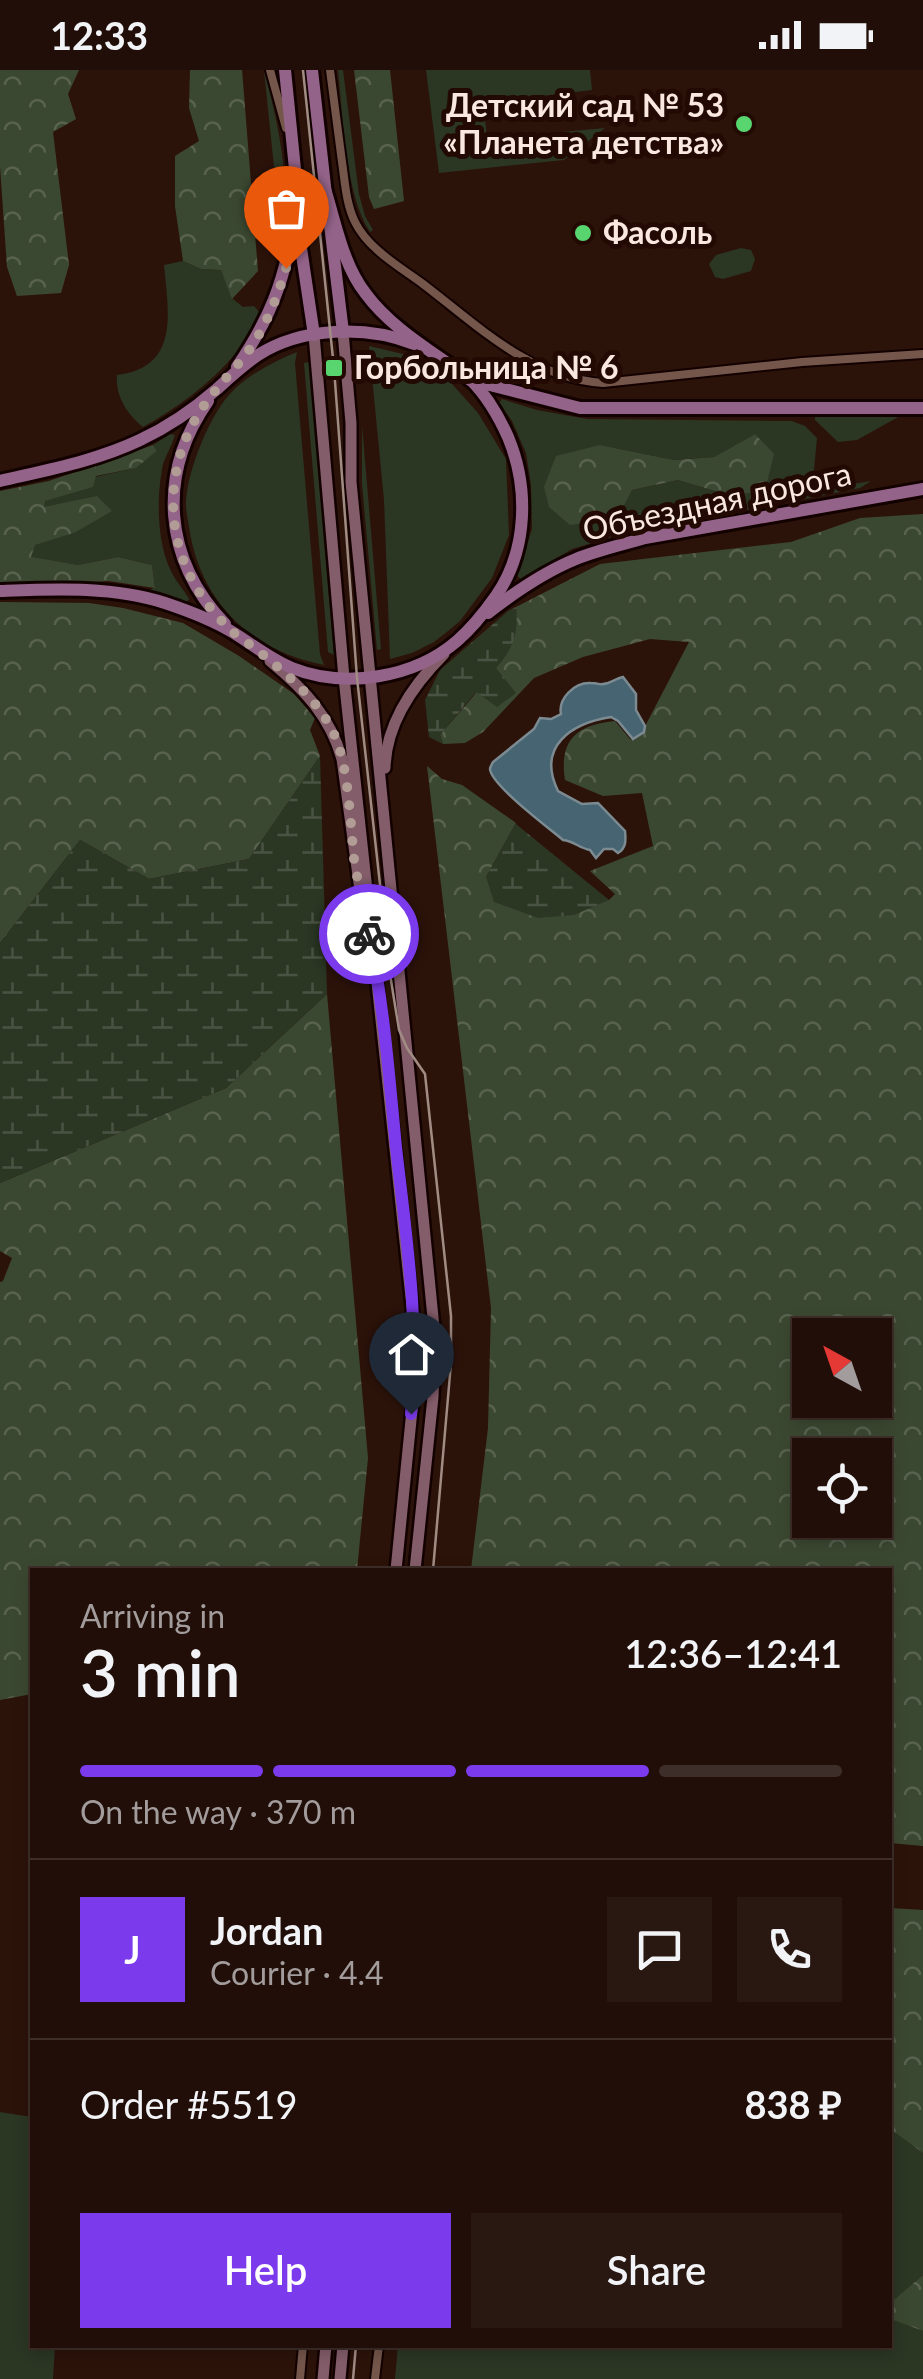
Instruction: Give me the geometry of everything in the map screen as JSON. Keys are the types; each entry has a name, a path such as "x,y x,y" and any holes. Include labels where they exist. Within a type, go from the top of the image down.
{"main road":[{"path":"285,70 300,236 314,335 344,678 415,1334 414,1390 396,1568"},
{"path":"312,70 343,332 351,423 351,482 435,1338 415,1568"},
{"path":"229,377 256,339 279,292 298,189"},
{"path":"325,189 360,286 398,326 470,380 503,427 516,460 522,496 520,536 502,587 479,620 421,678 405,702 386,760 384,807"},
{"path":"0,481 94,458 140,440 174,422 261,354 284,343 343,332 380,334 426,348"},
{"name":"Объездная дорога","path":"470,380 580,408 923,408"},
{"path":"215,391 183,445 176,473 174,524 188,572 203,598 234,633"},
{"name":"Объездная дорога","path":"479,620 546,574 608,548 645,538 923,490"},
{"path":"0,591 92,591 141,597 181,608 234,633 301,688 326,718 342,759 355,866 375,962"},
{"path":"252,646 306,673 344,678 382,676 420,663 454,644"},
{"path":"323,2379 326,2348"},
{"path":"340,2379 343,2348"}],"street":[{"path":"270,70 294,148"},
{"path":"330,70 350,211 356,226 369,242 504,347 546,369 585,382 603,383 923,354"},
{"path":"300,2379 303,2348"},
{"path":"375,2379 378,2348"}],"green space":[{"path":"0,70 79,70 68,94 76,119 53,132 69,265 61,293 17,296 7,267 0,166"},
{"path":"190,70 242,70 258,271 232,299 221,270 201,269 183,261 175,206 175,156 199,141 189,108"},
{"path":"338,70 343,70 359,194 373,230 370,232 350,176"},
{"path":"354,70 390,70 404,201 374,209 369,197"},
{"path":"426,70 590,70 592,90 475,104 476,117 485,117 487,139 605,128 564,160 439,173"},
{"path":"264,71 285,180 282,243"},
{"path":"741,248 751,250 755,259 751,271 723,279 715,277 709,264 716,255"},
{"path":"183,261 201,269 221,270 233,299 243,307 254,306 261,314 235,354 215,375 143,427 123,404 117,375 138,370 161,349 168,318 164,265"},
{"path":"369,346 403,354 444,375 478,413 506,459 509,535 492,578 448,631 412,653 390,659 384,500"},
{"path":"297,352 320,654 324,665 274,648 233,619 204,578 186,508 189,480 198,453 222,404 256,373"},
{"path":"309,362 334,655 328,652 304,363"},
{"path":"502,399 587,419 792,421 805,426 817,438 813,481 816,490 871,481 860,488 615,536 572,549 521,579 517,576 532,529 531,485 526,453 499,403","holes":["755,434 732,496 678,480 632,490 600,445 674,460 714,457"]},
{"path":"815,415 900,416 857,440 838,442 815,420"},
{"path":"362,425 381,649 377,650 362,484"},
{"path":"755,434 774,454 765,490 732,496 678,480 632,490 617,518 570,525 549,507 544,487 556,456 600,445 674,460 714,457"},
{"path":"175,435 163,464 159,523 169,568 189,599 186,603 147,592 155,587 152,565 118,557 78,565 30,558 34,545 74,533 43,507 44,501 92,487 95,477 136,468 157,451 153,445"},
{"path":"153,445 157,451 136,468 96,476 93,487 45,501 44,507 97,496 112,511 74,533 35,545 31,557 78,565 118,557 152,565 155,588 109,581 0,582 0,491 49,481"},
{"path":"923,514 923,1846 892,1843 892,1568 471,1568 488,1428 491,1308 427,766 516,823 486,877 609,900 615,894 590,871 653,846 642,793 603,796 565,780 565,754 573,737 601,723 615,721 630,739 640,736 689,642 650,639 583,657 534,678 483,732 465,743 443,744 440,735 501,658 515,624 516,607 600,564 791,542 860,518"},
{"path":"0,602 89,603 183,623 294,694 315,718 310,730 320,756 249,859 149,879 80,840 0,943"},
{"path":"516,607 514,640 496,668 516,693 497,707 476,692 440,735 443,744 429,737 425,700 440,670"},
{"path":"320,756 327,994 226,1088 0,1183 0,943 80,840 149,879 249,859"},
{"path":"516,823 609,900 574,915 538,918 494,902 486,877"},
{"path":"327,994 368,1458 357,1568 30,1568 30,1694 0,1700 0,1282 12,1258 0,1251 0,1183 226,1088"},
{"path":"892,1908 923,1910 923,2153 892,2130"},
{"path":"0,2112 30,2117 30,2348 55,2348 53,2379 0,2379"},
{"path":"892,2130 923,2153 923,2275 892,2301"},
{"path":"923,2275 923,2331 892,2320 892,2301"},
{"path":"892,2320 923,2331 923,2379 395,2379 398,2348 892,2348"}],"water":[{"path":"623,677 636,694 636,710 644,732 633,739 611,717 597,720 562,739 552,761 558,791 582,804 598,803 625,831 621,851 604,849 596,858 590,850 563,840 522,806 500,785 490,768 534,729 540,718 551,719 561,714 562,703 573,688"}],"tram line":[{"path":"303,70 334,368 357,678 390,974 399,1030 425,1074 451,1316 451,1363 433,1568"},
{"path":"353,2379 356,2348"}],"way so far":[{"path":"286,268 256,339 195,420 183,445 176,473 174,524 178,548 203,598 234,633 301,688 326,718 336,738 369,934"}],"place":[{"name":"Детский сад № 53 «Планета детства»","path":"744,124"},
{"name":"Фасоль","path":"583,233"},
{"name":"Горбольница № 6","path":"334,368"}],"route":[{"path":"369,934 383,1027 415,1334 411,1414"}]}
